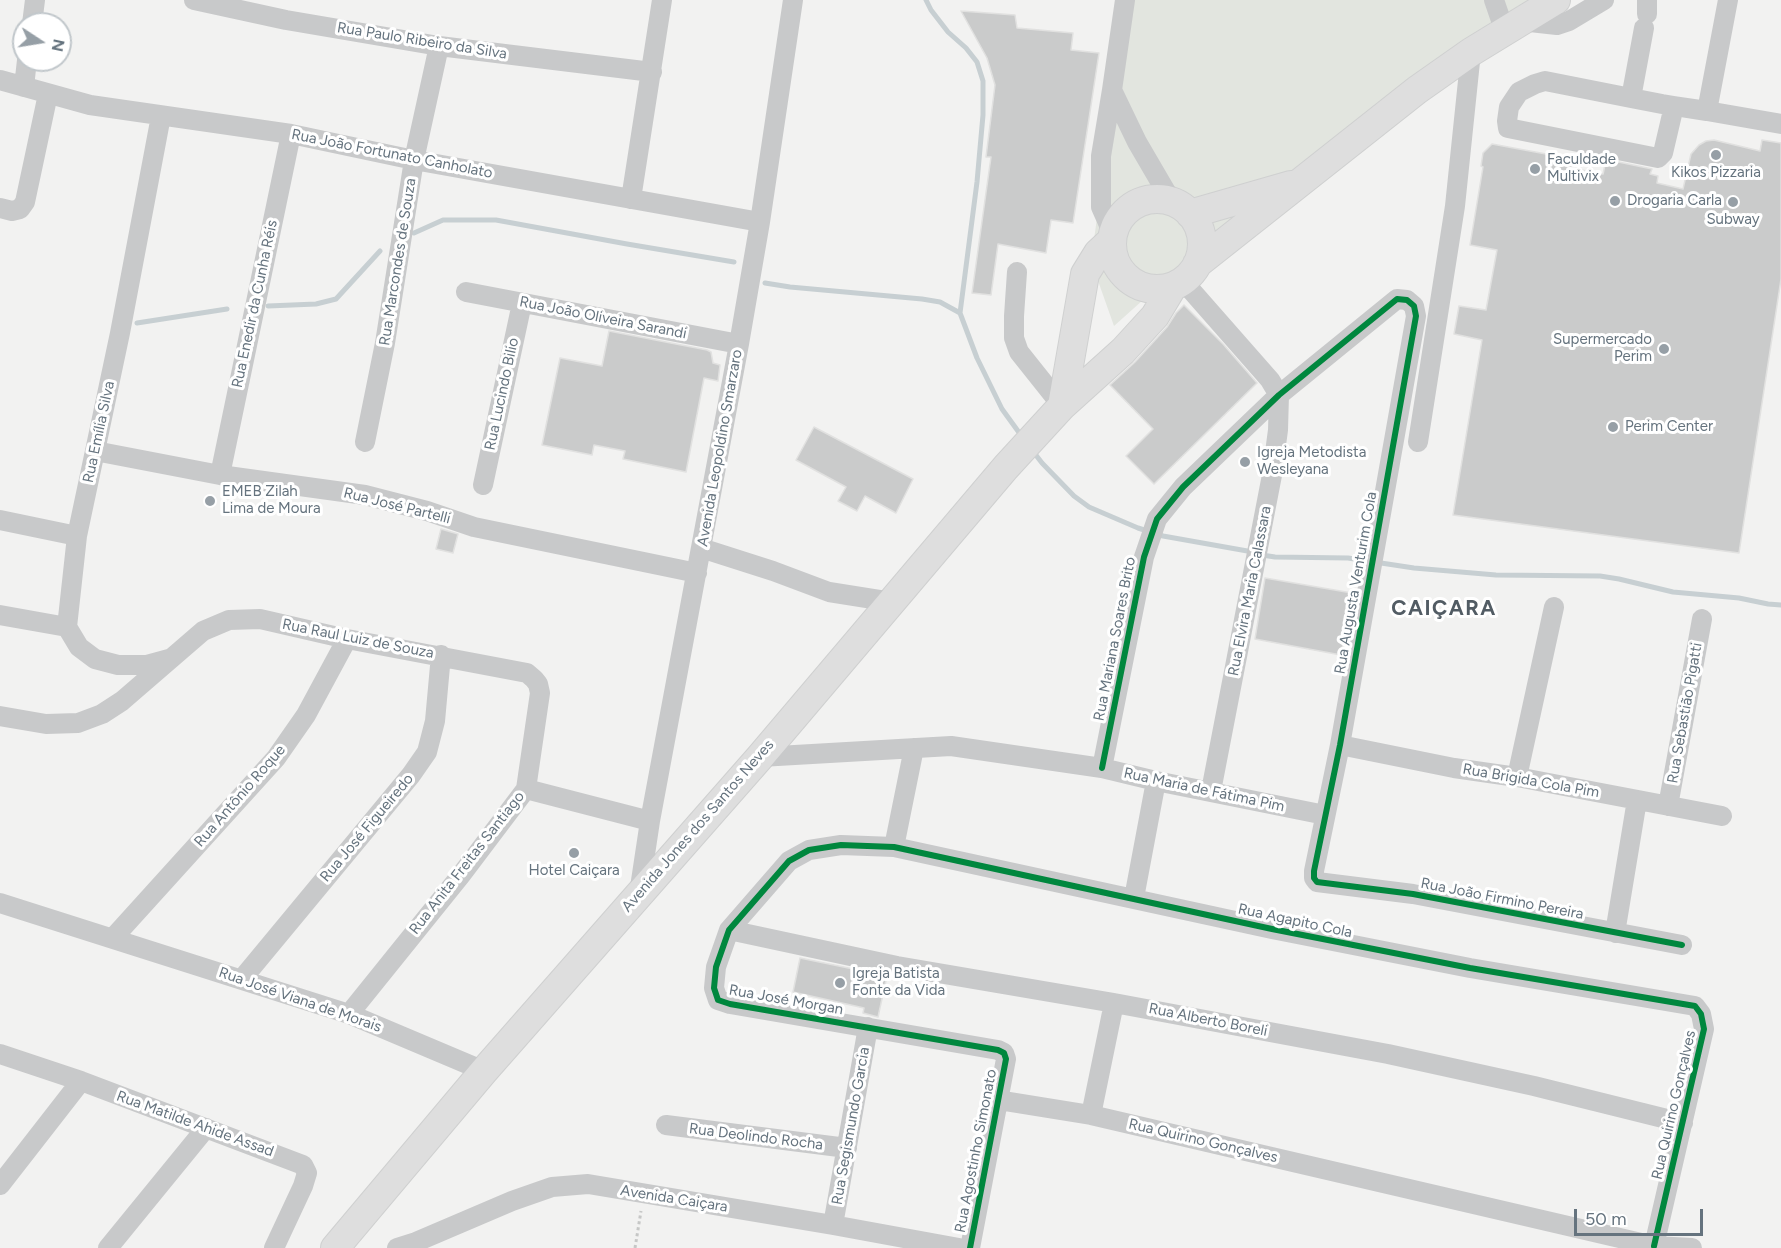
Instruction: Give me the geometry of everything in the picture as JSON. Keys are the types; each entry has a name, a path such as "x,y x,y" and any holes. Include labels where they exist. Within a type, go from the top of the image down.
{"highway":[{"name":"Avenida Jones dos Santos Neves","path":"1184,277 1417,90 1471,52 1556,0"},
{"name":"Avenida Jones dos Santos Neves","path":"1062,406 1085,274 1098,253 1113,237 1116,224 1122,215 1130,208 1150,200 1181,208 1304,181"},
{"name":"Avenida Jones dos Santos Neves","path":"335,1248 484,1071 760,757 1006,467 1062,406 1123,351 1155,316 1184,277 1202,243 1196,222 1181,208"},
{"path":"1113,237 1113,256 1118,266 1132,282 1142,287 1163,289 1184,277"}],"street":[{"name":"Rua Paulo Ribeiro da Silva","path":"194,0 286,20 440,46 652,72"},
{"path":"631,199 662,0"},
{"name":"Avenida Leopoldino Smarzaro","path":"639,894 650,821 702,548 760,222 792,0"},
{"path":"1113,237 1101,207 1101,156 1125,0"},
{"path":"1494,0 1513,26 1557,25 1569,21 1604,0"},
{"path":"1707,111 1728,0"},
{"path":"1631,98 1646,14"},
{"name":"Rua Marcondes de Souza","path":"365,442 385,342 414,160 440,46"},
{"path":"1418,442 1455,206 1471,52"},
{"path":"24,87 26,72"},
{"name":"Rua João Fortunato Canholato","path":"0,80 90,105 291,134 414,160 760,222"},
{"path":"1674,105 1663,153 1658,158 1508,128 1507,121 1509,107 1519,92 1545,81 1781,124"},
{"path":"1112,90 1137,142 1181,208"},
{"path":"0,208 12,211 20,208 25,202 48,94"},
{"name":"Rua Emília Silva","path":"67,627 77,536 120,333 161,116"},
{"name":"Rua Enedir da Cunha Réis","path":"220,475 291,134"},
{"path":"1017,272 1014,338 1019,352 1062,406"},
{"path":"1184,277 1270,380 1279,395"},
{"name":"Rua João Oliveira Sarandi","path":"466,292 739,344"},
{"name":"Rua Mariana Soares Brito","path":"1102,768 1151,534 1168,503 1279,395 1397,299"},
{"name":"Rua Augusta Venturim Cola","path":"1317,882 1314,878 1314,871 1340,745 1416,316 1414,306 1407,300 1397,299"},
{"name":"Rua Lucindo Bilio","path":"483,485 522,303"},
{"name":"Rua Elvira Maria Calassara","path":"1212,791 1272,475 1278,430 1279,395"},
{"name":"Rua José Partelli","path":"95,451 220,475 365,495 427,510 474,527 697,573"},
{"path":"0,520 77,536"},
{"path":"702,548 737,558 829,592 892,602"},
{"path":"1517,777 1554,607"},
{"path":"0,615 67,627 79,647 95,659 118,665 147,665 175,657"},
{"name":"Rua Sebastião Pigatti","path":"1668,806 1702,619"},
{"name":"Rua Raul Luiz de Souza","path":"0,716 46,724 78,723 102,714 123,701 203,632 229,620 260,620 347,639 526,672 538,684 540,693"},
{"name":"Rua Antônio Roque","path":"113,938 276,758 306,716 347,639"},
{"name":"Rua José Figueiredo","path":"242,979 411,775 427,752 435,721 441,655"},
{"name":"Rua Anita Freitas Santiago","path":"349,1014 461,875 526,789 540,693"},
{"name":"Rua Brigida Cola Pim","path":"1340,745 1722,816"},
{"name":"Rua Maria de Fátima Pim","path":"760,757 951,746 1102,768 1325,815"},
{"path":"894,847 914,748"},
{"path":"1134,898 1156,781"},
{"path":"526,789 650,821"},
{"path":"1615,933 1636,800"},
{"name":"Rua José Morgan","path":"894,847 841,845 809,850 789,861 729,930 716,967 714,988 718,1000 730,1004 998,1050 1004,1053 1006,1059"},
{"name":"Rua Agapito Cola","path":"894,847 1272,929 1470,968 1695,1006"},
{"name":"Rua João Firmino Pereira","path":"1317,882 1413,894 1682,945"},
{"name":"Rua José Viana de Morais","path":"0,903 349,1014 484,1071"},
{"name":"Rua Alberto Boreli","path":"729,930 897,966 1114,1003 1388,1054 1534,1086 1683,1123"},
{"path":"1091,1115 1114,1003"},
{"name":"Rua Quirino Gonçalves","path":"998,1100 1091,1115 1654,1246 1704,1029 1701,1014 1695,1006"},
{"name":"Rua Segismundo Garcia","path":"833,1225 868,1027"},
{"name":"Rua Matilde Ahide Assad","path":"0,1054 81,1081 303,1165 307,1173 303,1186 274,1248"},
{"name":"Rua Agostinho Simonato","path":"970,1248 1006,1059"},
{"path":"0,1185 81,1081"},
{"name":"Rua Deolindo Rocha","path":"666,1125 847,1148"},
{"path":"108,1248 206,1128"},
{"name":"Avenida Caiçara","path":"397,1248 552,1187 588,1184 833,1225 863,1239 959,1248"},
{"path":"1654,1246 1692,1248"}],"path":[{"path":"635,1248 643,1194"}],"shaded area":[{"path":"1131,0 1534,0 1220,231 1114,326 1091,261"}],"building":[{"path":"961,11 1015,15 1017,28 1073,33 1071,50 1099,53 1073,223 1051,220 1046,253 998,244 991,295 972,293 991,157 986,157 995,85 987,58"},
{"name":"Perim Center","path":"1714,140 1760,151 1762,140 1781,143 1781,279 1739,553 1453,515 1482,340 1454,334 1459,306 1486,310 1497,250 1470,245 1483,167 1481,166 1483,153 1492,144 1573,159 1571,168 1603,174 1609,160 1652,169 1650,174 1658,176 1657,183 1683,189 1691,154 1699,145"},
{"path":"1184,305 1223,344 1257,383 1154,484 1126,456 1153,429 1110,385 1135,362"},
{"path":"609,331 707,350 711,352 713,363 720,365 718,381 704,378 686,472 623,459 625,451 594,445 592,455 542,445 560,358 602,366"},
{"path":"814,427 913,479 896,513 865,496 857,511 838,501 846,487 796,460"},
{"path":"441,529 458,534 453,553 436,549"},
{"path":"1265,578 1352,593 1341,655 1255,639"},
{"name":"Igreja Batista Fonte da Vida","path":"800,958 887,976 878,1017 863,1013 864,1008 793,992"}],"waterway":[{"path":"926,0 948,32 966,48 977,62 983,81 983,115 977,182 960,313 977,358 1002,409 1023,438"},
{"path":"414,233 443,220 496,220 734,262"},
{"path":"268,306 316,304 336,299 380,251"},
{"path":"765,283 922,299 940,302 960,313"},
{"path":"137,323 227,309"},
{"path":"1032,450 1074,496 1089,507 1163,536 1253,552"},
{"path":"1262,555 1348,558 1414,568 1496,575 1600,576 1673,592 1739,598 1781,605"}],"cycle path":[{"path":"1102,768 1144,557 1157,519 1183,487 1279,395 1397,299 1407,300 1414,306 1416,316 1340,745 1314,878 1317,882 1413,894 1682,945"},
{"path":"970,1248 1006,1059 1004,1053 998,1050 730,1004 718,1000 714,988 716,967 729,930 789,861 809,850 841,845 894,847 1272,929 1470,968 1695,1006 1701,1014 1704,1029 1654,1246"}],"place":[{"name":"Kikos Pizzaria","path":"1716,155"},
{"name":"Faculdade Multivix","path":"1535,169"},
{"name":"Drogaria Carla","path":"1615,201"},
{"name":"Subway","path":"1733,202"},
{"name":"Supermercado Perim","path":"1664,349"},
{"name":"Perim Center","path":"1613,427"},
{"name":"Igreja Metodista Wesleyana","path":"1245,462"},
{"name":"EMEB Zilah Lima de Moura","path":"210,501"},
{"name":"Hotel Caiçara","path":"574,853"},
{"name":"Igreja Batista Fonte da Vida","path":"840,983"}],"district":[{"name":"CAIÇARA","path":"1444,609"}]}
